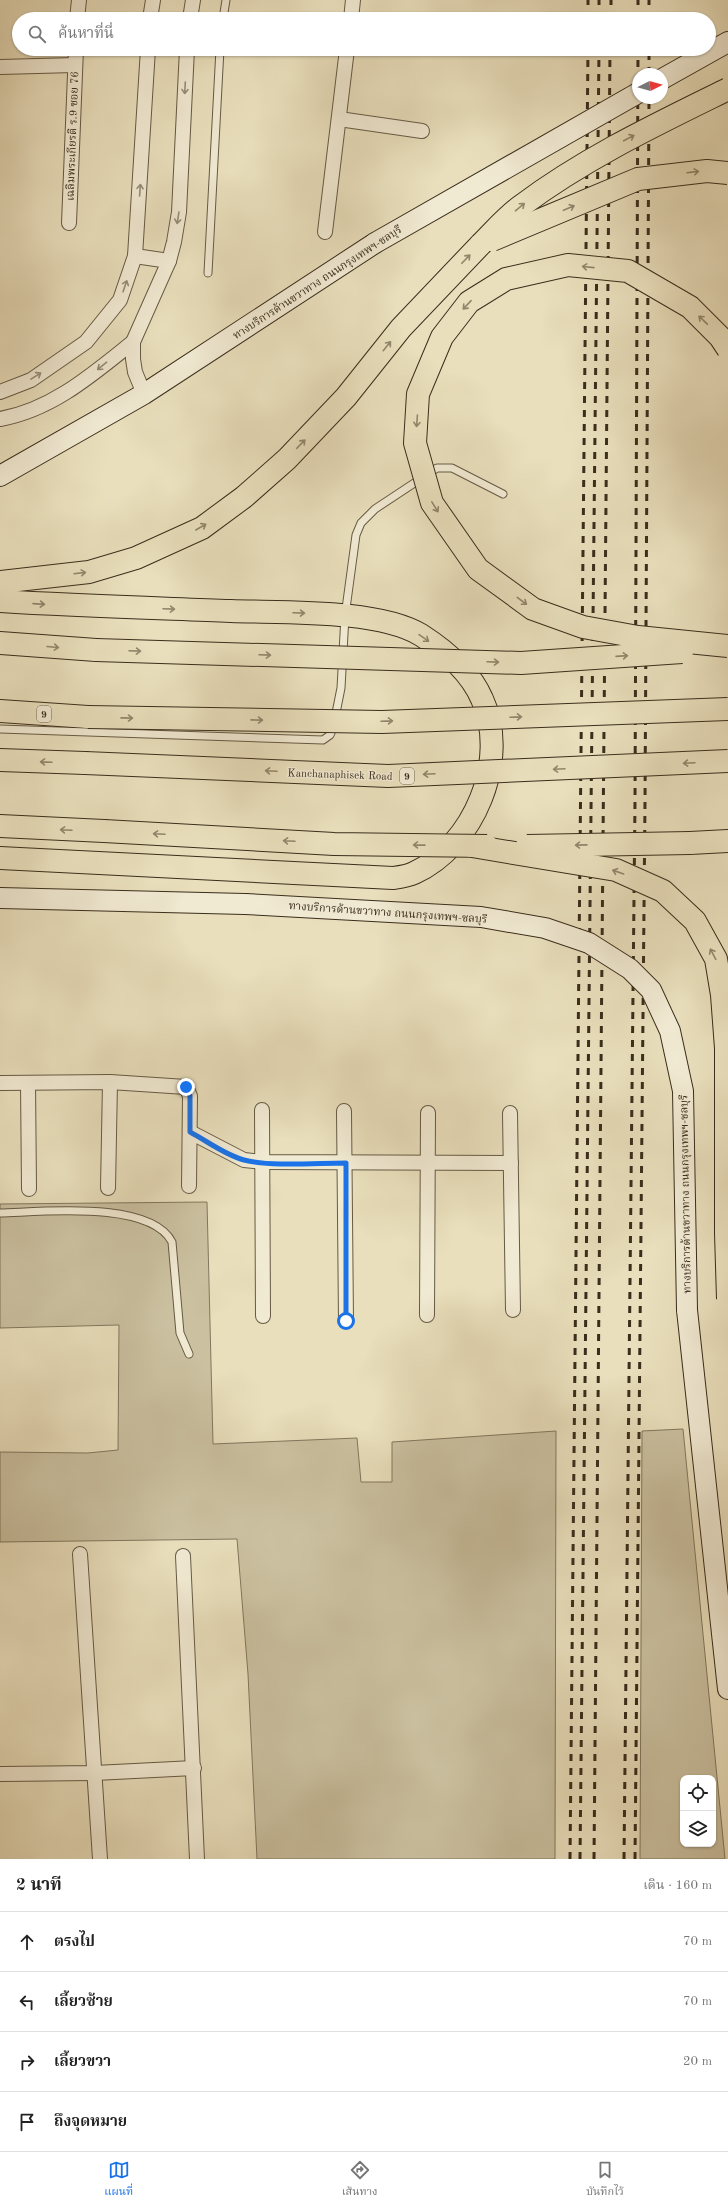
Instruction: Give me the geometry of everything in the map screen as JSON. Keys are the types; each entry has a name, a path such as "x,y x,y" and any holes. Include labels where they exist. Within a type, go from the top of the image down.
{"highway":[{"path":"0,582 90,572 136,558 202,528 244,497 287,459 346,397 401,328 481,244 519,207 566,175 627,139 728,88"},
{"path":"481,244 638,179 706,171 728,173"},
{"path":"728,349 720,337 690,307 628,271 568,265 506,279 469,302 442,337 418,394 415,443 432,503 478,568 532,609 583,627 638,638 728,646"},
{"path":"0,601 345,616 386,620 420,635 460,664 483,699 491,730 491,762 481,802 465,830 439,858 414,874 393,878 0,858"},
{"path":"0,643 96,650 521,663 728,649"},
{"name":"9","path":"0,711 88,717 382,722 728,709"},
{"name":"Kanchanaphisek Road","path":"0,760 388,776 728,761"},
{"path":"0,826 334,844 472,846 728,841"},
{"path":"472,846 616,870 664,891 695,922 716,959 722,995 726,1048 726,1233 728,1300"}],"main road":[{"path":"716,49 728,42"},
{"path":"668,76 703,56"},
{"name":"ทางบริการด้านขวาทาง ถนนกรุงเทพฯ-ชลบุรี","path":"0,476 144,394 375,243 632,96"},
{"name":"ทางบริการด้านขวาทาง ถนนกรุงเทพฯ-ชลบุรี","path":"0,898 245,904 481,917 544,928 589,943 630,969 651,990 670,1031 683,1091 687,1310 728,1689"}],"street":[{"path":"78,12 79,0"},
{"path":"152,0 152,12"},
{"path":"191,12 193,0"},
{"path":"352,12 353,0"},
{"name":"เฉลิมพระเกียรติ ร.9 ซอย 76","path":"70,223 76,56"},
{"path":"0,392 31,380 86,342 120,300 135,256 148,56"},
{"path":"144,394 135,372 133,342 169,260 179,212 187,56"},
{"path":"325,232 346,56"},
{"path":"0,67 75,65"},
{"path":"338,119 422,131"},
{"path":"135,256 169,260"},
{"path":"0,419 26,414 51,401 88,378 133,342"},
{"path":"108,1188 110,1082"},
{"path":"0,1083 110,1082 186,1087 190,1096 189,1186"},
{"path":"28,1083 29,1189"},
{"path":"262,1110 264,1162 263,1316"},
{"path":"344,1111 346,1163 346,1321"},
{"path":"427,1315 428,1113"},
{"path":"510,1113 512,1310"},
{"path":"190,1132 244,1160 264,1162 511,1163"},
{"path":"80,1554 100,1859"},
{"path":"183,1556 194,1768 197,1859"},
{"path":"0,1774 95,1773 194,1768"}],"lane":[{"path":"224,12 226,0"},
{"path":"208,273 220,56"},
{"path":"0,729 323,740 330,735 333,728 341,688 345,616 356,535 361,523 375,509 437,468 452,468 503,494"},
{"path":"0,1213 99,1212 136,1216 159,1226 167,1233 172,1242 180,1333 189,1354"}],"shaded area":[{"path":"207,1202 213,1444 357,1438 361,1482 392,1482 392,1442 556,1431 555,1859 257,1859 248,1674 237,1539 0,1542 0,1452 88,1453 118,1450 119,1325 0,1328 0,1204"},
{"path":"683,1429 725,1859 640,1859 642,1431"}],"railway":[{"path":"588,0 588,12"},
{"path":"599,0 599,12"},
{"path":"611,0 611,12"},
{"path":"638,0 638,12"},
{"path":"649,0 649,12"},
{"path":"570,1859 588,56"},
{"path":"580,1859 599,56"},
{"path":"594,1859 610,56"},
{"path":"624,1859 635,802 638,56"},
{"path":"649,56 649,68"},
{"path":"635,1859 645,803 649,104"}],"route":[{"path":"186,1087 189,1090 190,1096 190,1132 230,1154 244,1160 264,1162 346,1163 346,1321"}]}
